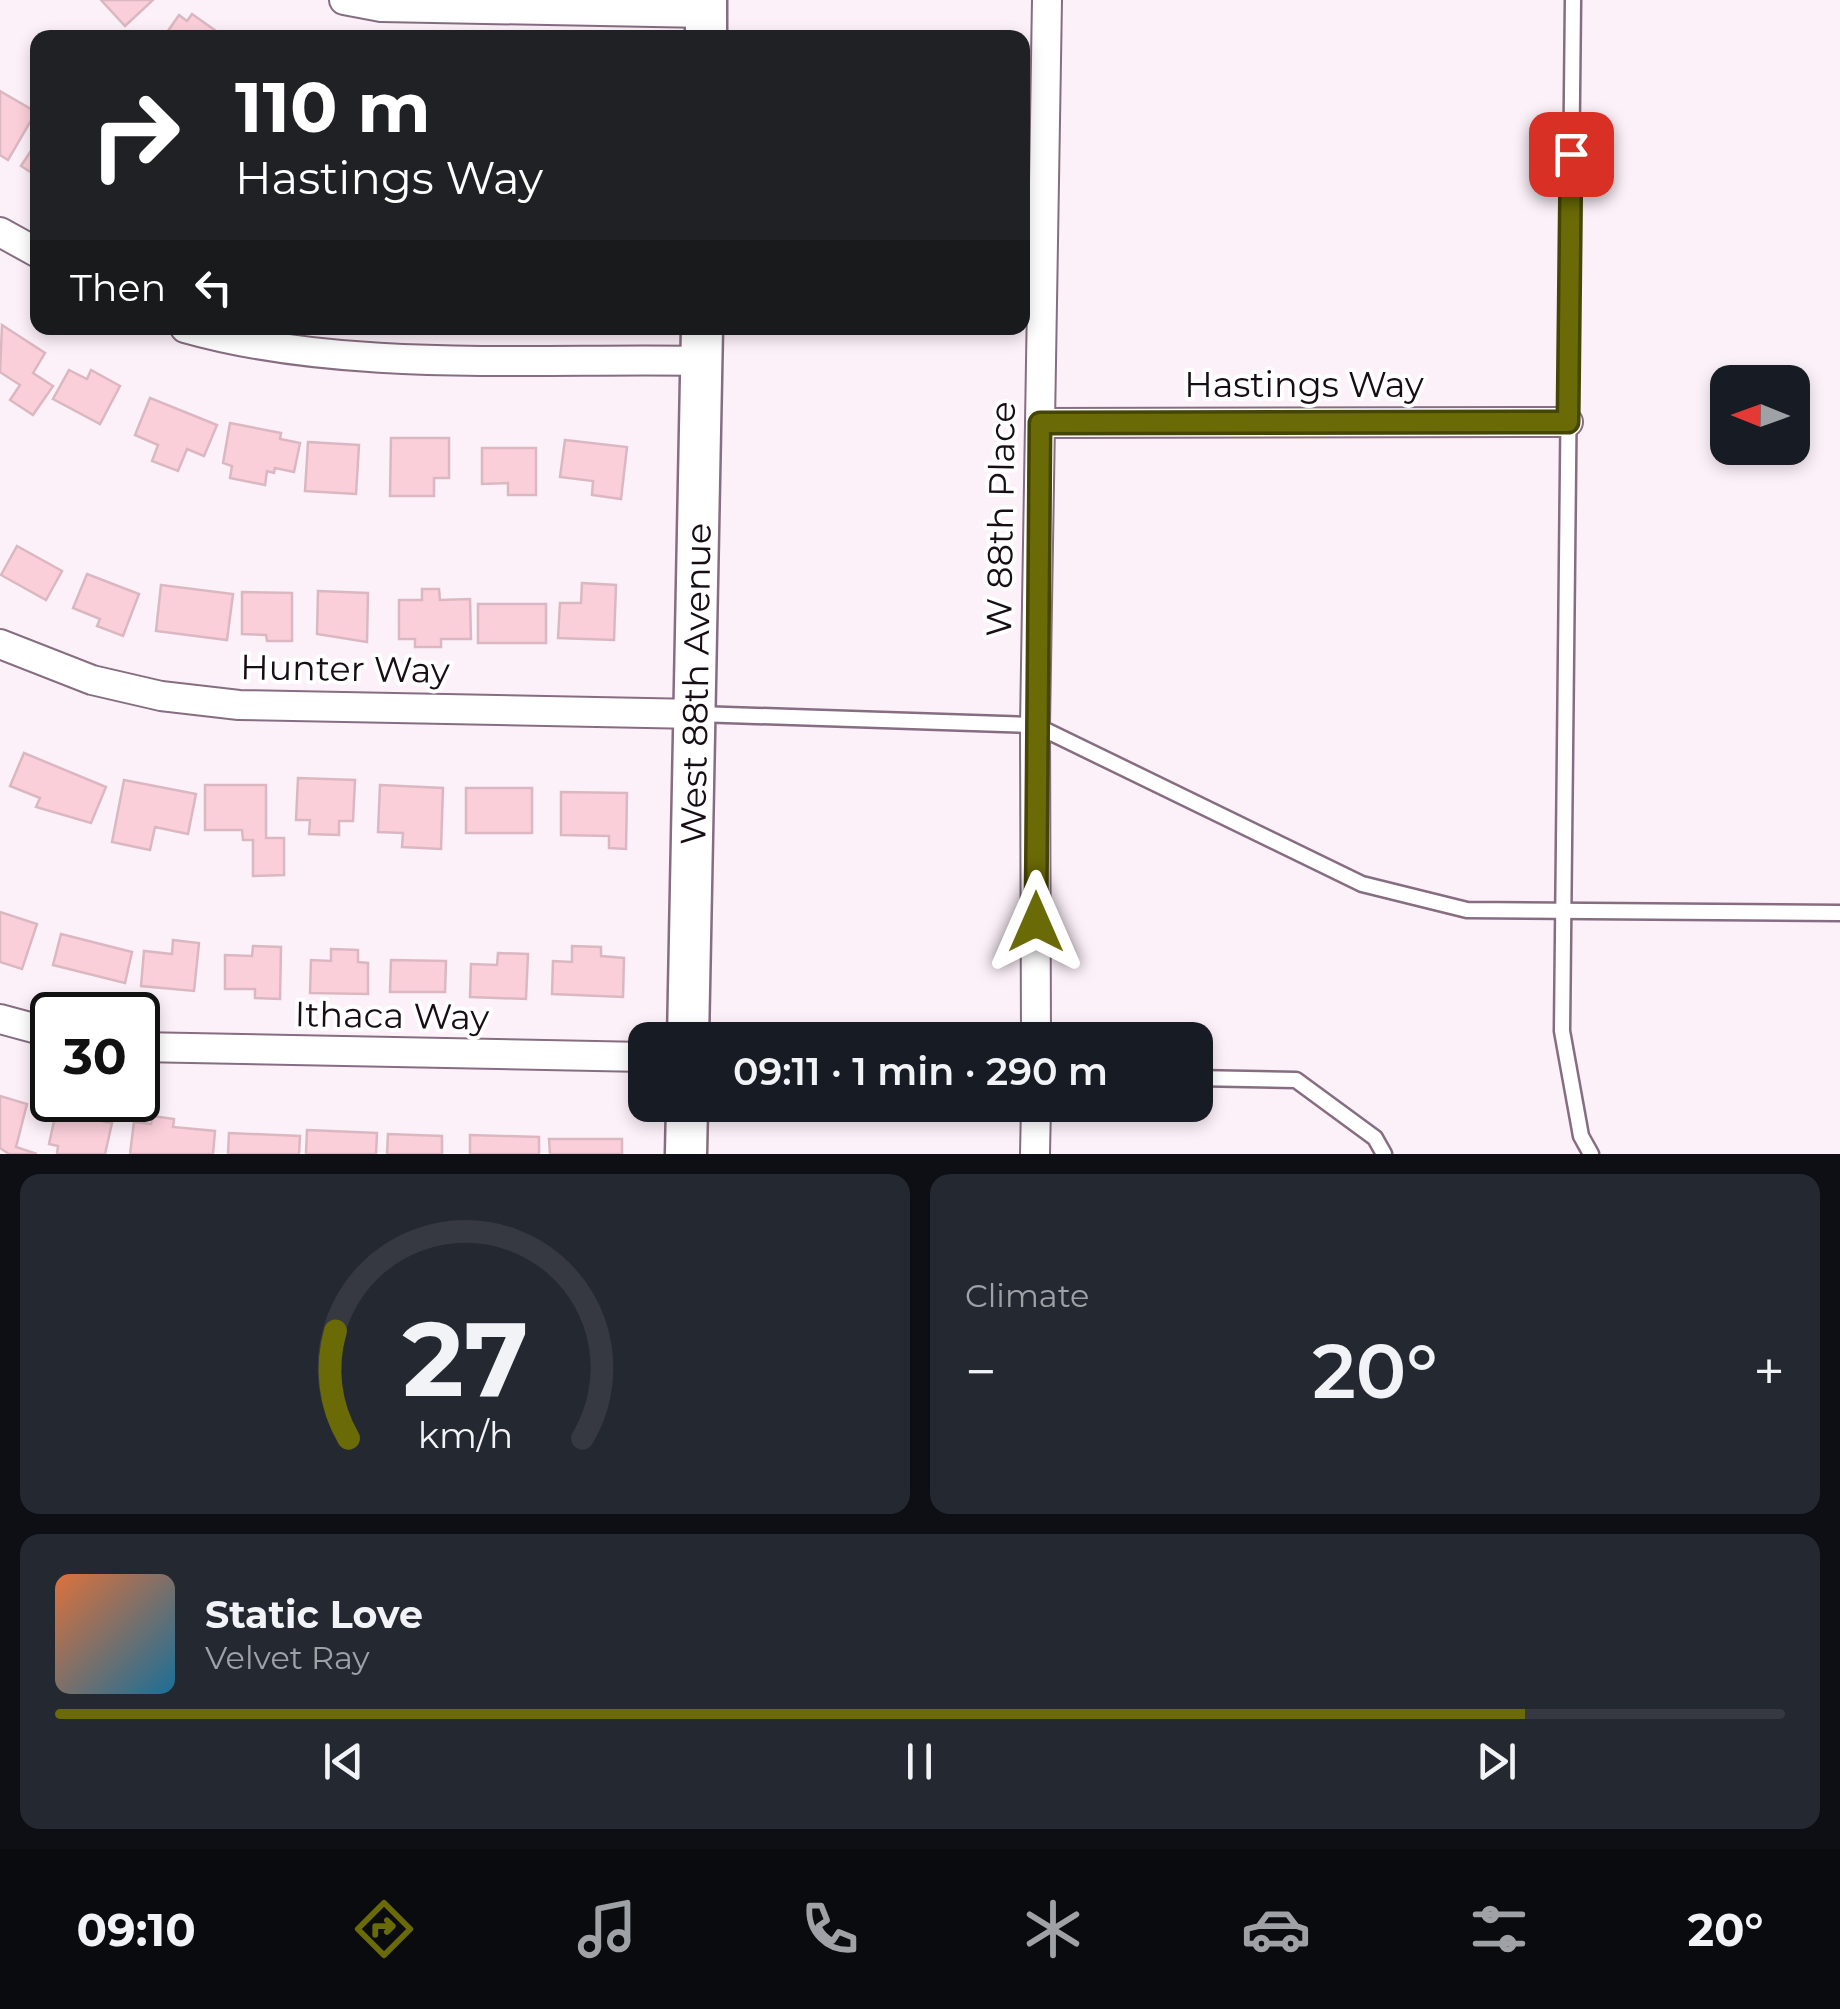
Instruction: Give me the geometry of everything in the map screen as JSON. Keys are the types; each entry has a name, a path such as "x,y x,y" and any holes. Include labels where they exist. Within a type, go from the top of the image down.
{"street":[{"path":"344,0 381,7 706,17"},
{"name":"W 88th Place","path":"1036,1022 1034,725 1047,0"},
{"path":"0,232 30,249"},
{"path":"214,335 260,346 339,356 702,344"},
{"name":"West 88th Avenue","path":"688,1022 702,344"},
{"name":"Hastings Way","path":"1040,423 1568,422"},
{"name":"Hunter Way","path":"0,644 92,680 161,696 239,705 697,714"},
{"path":"0,1019 30,1027"},
{"name":"Ithaca Way","path":"160,1047 628,1058"},
{"path":"686,1154 687,1122"},
{"path":"1036,1122 1036,1154"}],"lane":[{"path":"1573,0 1562,1031 1581,1136 1591,1154"},
{"path":"697,714 1034,725 1362,884 1468,910 1840,913"},
{"path":"1213,1078 1296,1080 1376,1138 1384,1154"}],"building":[{"path":"101,0 153,0 125,26"},
{"path":"192,14 215,30 169,30 179,15 187,21"},
{"path":"0,91 30,108 30,122 8,160 0,155"},
{"path":"30,152 30,172 21,166"},
{"path":"2,325 45,353 33,373 53,386 33,415 10,400 20,385 0,372"},
{"path":"69,370 87,379 91,370 120,386 100,424 53,399"},
{"path":"150,398 217,425 204,456 187,449 178,471 152,461 158,445 135,435"},
{"path":"230,423 281,433 280,439 300,443 294,472 275,468 274,473 267,471 265,485 230,478 232,466 223,463"},
{"path":"391,438 449,438 449,478 434,478 434,496 390,496"},
{"path":"565,440 627,447 621,499 592,495 593,481 560,477"},
{"path":"308,442 359,445 356,494 305,491"},
{"path":"482,448 536,448 536,495 508,495 508,483 482,484"},
{"path":"17,546 62,571 46,600 1,575"},
{"path":"87,574 139,594 123,636 97,626 100,619 73,608"},
{"path":"582,583 616,585 614,640 558,638 560,603 581,603"},
{"path":"161,585 233,594 227,640 156,631"},
{"path":"422,589 439,589 440,600 470,599 471,639 441,639 441,647 415,647 415,639 399,639 399,600 422,600"},
{"path":"318,591 368,593 367,642 317,634"},
{"path":"242,592 292,593 292,641 267,641 266,635 242,634"},
{"path":"478,604 546,604 546,643 478,643"},
{"path":"24,753 106,787 91,823 36,807 40,798 10,786"},
{"path":"298,778 355,780 353,821 339,821 339,835 309,834 310,820 296,820"},
{"path":"124,780 196,794 188,834 155,827 150,850 112,842"},
{"path":"205,785 266,785 266,838 284,838 284,875 253,876 253,840 243,840 242,830 205,830"},
{"path":"380,785 443,788 441,849 402,847 403,833 378,832"},
{"path":"466,788 532,788 532,833 466,833"},
{"path":"561,792 627,793 626,849 609,848 609,836 561,835"},
{"path":"0,912 37,924 22,969 0,962"},
{"path":"61,934 132,952 125,983 53,965"},
{"path":"173,940 199,943 194,991 141,986 144,951 172,954"},
{"path":"253,946 281,947 280,999 255,998 255,989 225,989 225,955 252,956"},
{"path":"572,946 601,947 601,956 624,958 623,997 552,994 553,961 572,962"},
{"path":"331,949 358,950 358,962 368,963 368,994 310,993 311,960 331,961"},
{"path":"498,953 528,954 526,999 470,997 471,964 497,965"},
{"path":"391,960 446,961 445,992 390,992"},
{"path":"0,1096 27,1104 16,1147 37,1154 9,1154 0,1148"},
{"path":"160,1117 174,1119 173,1127 215,1131 213,1154 130,1154 134,1122 160,1122"},
{"path":"54,1122 112,1123 105,1154 57,1154 58,1146 49,1144"},
{"path":"307,1130 377,1133 376,1154 306,1154"},
{"path":"229,1133 300,1136 299,1154 228,1154"},
{"path":"388,1134 442,1136 442,1154 387,1154"},
{"path":"470,1135 539,1137 539,1154 470,1154"},
{"path":"549,1139 622,1139 622,1154 550,1154"}],"route":[{"path":"1036,922 1034,725 1040,423 1568,422 1571,154"}]}
